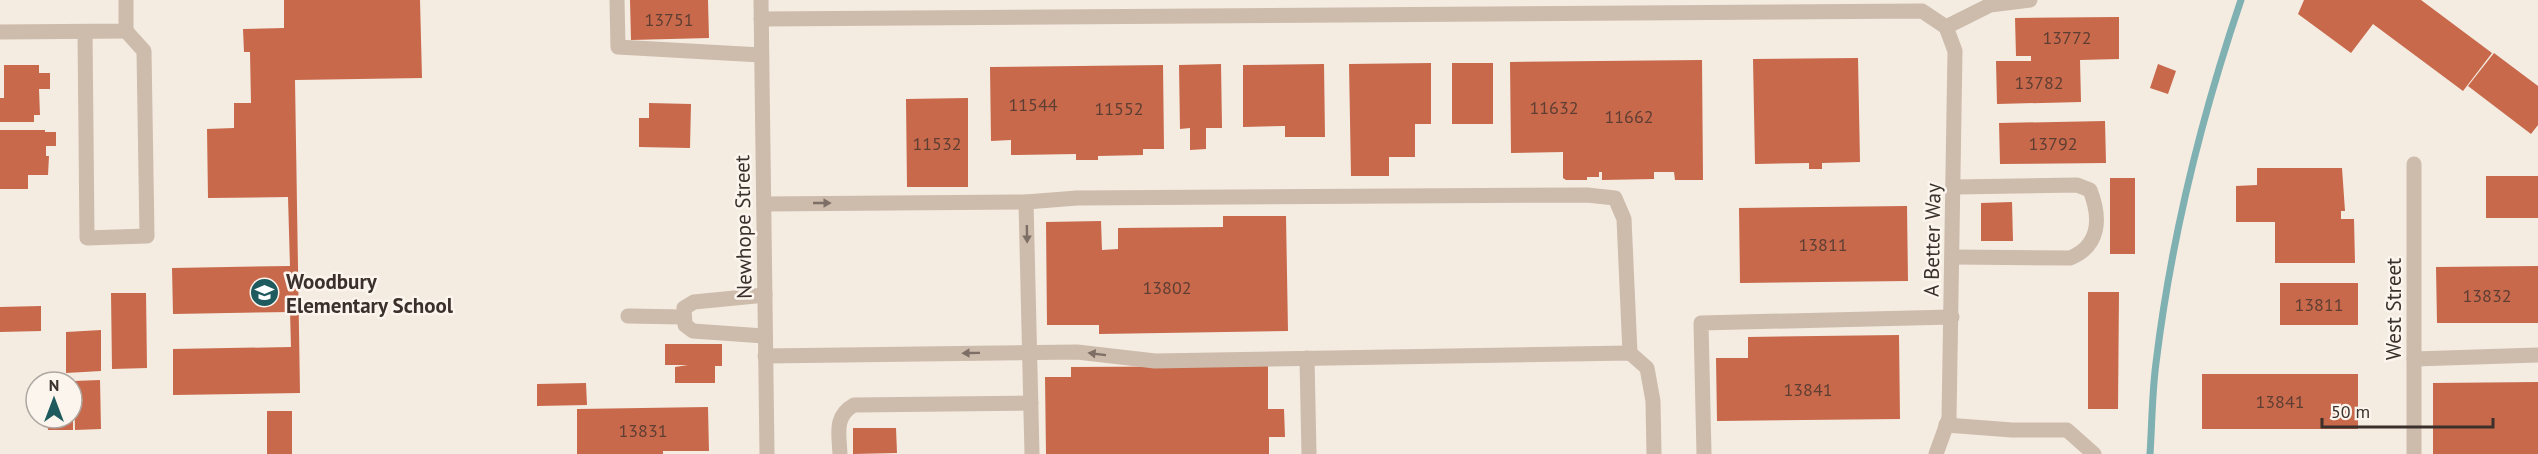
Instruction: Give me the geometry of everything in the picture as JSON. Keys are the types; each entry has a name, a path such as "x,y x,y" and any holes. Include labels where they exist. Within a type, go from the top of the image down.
{"street":[{"path":"85,32 87,238 147,236 144,51 126,31 126,0"},
{"path":"617,0 618,47 761,55"},
{"name":"Newhope Street","path":"761,0 767,454"},
{"path":"761,19 1922,11 1946,27 1990,5 2030,0"},
{"name":"A Better Way","path":"1936,454 1949,418 1952,317 1955,51 1946,27"},
{"path":"0,32 126,31"},
{"name":"West Street","path":"2414,164 2414,454"},
{"path":"1953,257 2070,258 2083,253 2093,240 2097,207 2090,190 2077,185 1955,187"},
{"path":"764,204 1026,201 1077,198 1575,195 1615,198 1624,219 1630,353"},
{"path":"1026,201 1032,454"},
{"path":"765,295 694,302 684,308 684,325 693,331 765,336"},
{"path":"628,316 684,317"},
{"path":"1704,454 1701,323 1952,317"},
{"path":"765,356 1077,352 1155,361 1630,353 1647,368 1653,401 1654,454"},
{"path":"2414,359 2538,355"},
{"path":"1307,358 1309,454"},
{"path":"840,454 839,421 844,410 854,405 1031,403"},
{"path":"1946,425 2012,430 2067,430 2094,454"}],"building":[{"path":"284,0 420,0 422,78 295,80 300,393 173,395 173,349 291,347 290,312 173,314 172,268 290,266 288,197 208,198 207,129 234,128 234,103 251,103 250,52 244,52 243,29 284,28"},
{"path":"630,0 708,0 709,38 631,40"},
{"path":"2304,0 2421,0 2492,53 2463,91 2373,24 2351,53 2298,14"},
{"path":"2119,17 2119,59 2080,60 2081,102 1997,104 1996,61 2031,61 2031,56 2016,56 2015,18"},
{"path":"2494,53 2538,86 2538,125 2531,134 2468,86"},
{"path":"1858,58 1860,162 1822,163 1822,169 1809,169 1809,163 1755,164 1753,59"},
{"path":"1702,60 1703,180 1675,180 1674,172 1654,172 1654,179 1602,180 1602,172 1599,172 1599,177 1587,177 1587,180 1566,180 1563,178 1563,152 1511,153 1510,62"},
{"path":"1431,63 1431,124 1415,124 1415,157 1389,157 1389,176 1351,176 1349,64"},
{"path":"1452,63 1493,63 1493,124 1452,124"},
{"path":"1221,64 1222,128 1206,128 1206,149 1190,150 1190,128 1180,129 1179,65"},
{"path":"1324,64 1325,137 1285,137 1285,126 1243,127 1243,65"},
{"path":"2158,64 2176,71 2168,94 2150,88"},
{"path":"4,65 39,65 39,73 50,73 50,89 39,89 40,115 34,115 34,122 0,122 0,98 4,98"},
{"path":"1163,65 1164,149 1143,149 1143,155 1098,156 1098,160 1076,160 1076,154 1011,155 1011,140 991,141 990,67"},
{"path":"968,98 968,187 907,187 906,99"},
{"path":"649,103 691,104 690,148 639,147 639,118 649,118"},
{"path":"2105,121 2106,163 2000,164 1999,123"},
{"path":"0,130 56,132 56,146 46,146 46,156 49,156 48,175 28,175 28,189 0,189"},
{"path":"2257,168 2342,168 2345,211 2341,211 2341,219 2354,219 2355,263 2275,263 2275,222 2236,222 2236,186 2257,185"},
{"path":"2486,176 2538,176 2538,218 2486,218"},
{"path":"2110,178 2135,178 2135,254 2110,254"},
{"path":"2012,202 2013,241 1981,241 1981,203"},
{"path":"1907,206 1908,281 1740,283 1739,208"},
{"path":"1223,216 1286,216 1288,331 1099,334 1099,325 1047,325 1046,222 1101,221 1102,250 1118,249 1118,228 1223,227"},
{"path":"2538,266 2538,323 2437,323 2436,267"},
{"path":"2280,283 2358,283 2358,325 2280,325"},
{"path":"2088,292 2119,292 2118,409 2088,409"},
{"path":"111,293 146,293 147,368 112,369"},
{"path":"41,306 41,331 0,332 0,307"},
{"path":"101,330 101,371 66,370 66,332"},
{"path":"1899,335 1900,419 1717,421 1716,358 1748,358 1748,337"},
{"path":"665,344 722,344 722,366 715,366 715,383 675,383 675,367 688,365 665,365"},
{"path":"1268,366 1268,409 1284,409 1285,437 1269,437 1269,454 1046,454 1045,377 1071,377 1071,367"},
{"path":"2202,374 2358,374 2358,429 2202,429"},
{"path":"100,380 101,429 84,430 84,381"},
{"path":"2538,382 2538,454 2433,454 2433,383"},
{"path":"586,383 587,405 537,406 537,384"},
{"path":"708,407 709,451 663,451 663,454 577,454 577,409"},
{"path":"267,411 292,411 292,454 267,454"},
{"path":"853,428 896,428 897,453 853,454"}],"waterway":[{"path":"2150,454 2156,363 2179,225 2200,134 2241,0"}],"place":[{"name":"Woodbury Elementary School","path":"265,293"}]}
